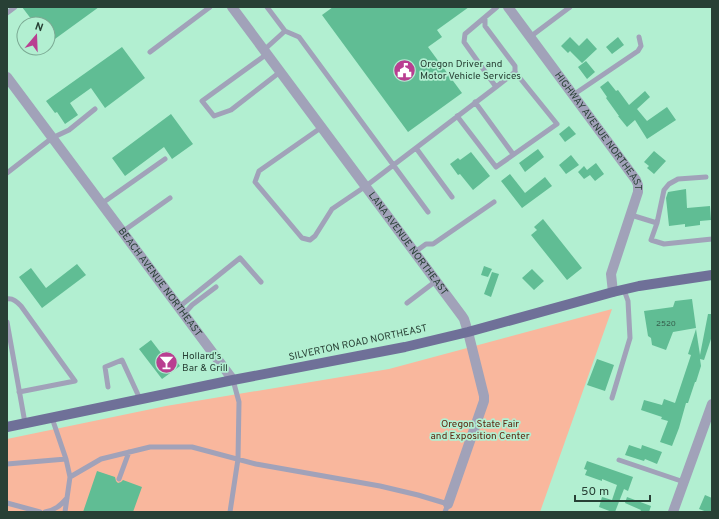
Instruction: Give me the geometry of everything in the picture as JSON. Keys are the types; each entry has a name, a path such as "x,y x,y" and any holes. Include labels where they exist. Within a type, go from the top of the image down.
{"main road":[{"name":"SILVERTON ROAD NORTHEAST","path":"7,427 233,380 404,347 468,332 613,292 712,275"}],"street":[{"name":"LANA AVENUE NORTHEAST","path":"232,7 464,319 484,401 446,508"},
{"name":"HIGHWAY AVENUE NORTHEAST","path":"508,7 636,180 638,192 612,274 613,292"},
{"name":"BEACH AVENUE NORTHEAST","path":"7,77 233,380"},
{"path":"673,512 712,404"}],"lane":[{"path":"7,13 15,7"},
{"path":"150,52 210,7"},
{"path":"267,7 285,31 299,37 428,212"},
{"path":"496,87 464,42 465,34 497,7"},
{"path":"530,37 570,7"},
{"path":"457,116 496,167 557,124 515,72 515,66 485,26 485,18"},
{"path":"280,72 231,110 214,116 202,101 265,52 285,31"},
{"path":"573,95 635,54 641,46 639,38"},
{"path":"322,127 259,171 255,182 302,238 310,240 315,236 332,209 366,186 515,72"},
{"path":"475,102 513,154"},
{"path":"7,173 52,138 69,130 95,109"},
{"path":"416,148 452,197"},
{"path":"102,204 165,159"},
{"path":"706,177 678,180 669,184 664,190 657,223 651,240 664,244 712,240"},
{"path":"122,232 170,198"},
{"path":"415,252 426,244 433,244 494,202"},
{"path":"631,214 657,223"},
{"path":"181,311 240,258 261,282"},
{"path":"407,303 436,280"},
{"path":"181,311 192,305 216,287"},
{"path":"612,398 630,338 628,301 624,290"},
{"path":"7,299 10,298 21,306 74,381 19,392"},
{"path":"7,322 25,423"},
{"path":"108,387 105,367 122,360 140,399"},
{"name":"BEACH AVENUE NORTHEAST","path":"230,512 238,459 239,402 233,380"},
{"path":"52,418 66,459 70,477 65,512"},
{"path":"70,477 101,459 129,452 150,447 192,447 256,464 418,494 446,508"},
{"path":"120,479 129,452"},
{"path":"7,464 66,459"},
{"path":"619,460 684,482"},
{"path":"45,512 53,510 62,504 67,498"},
{"path":"7,503 40,512"}],"green space":[{"name":"Oregon State Fair and Exposition Center","path":"612,309 540,512 7,512 7,439 166,406 389,369"}],"building":[{"path":"22,7 99,7 56,38 56,16 29,16"},
{"name":"Oregon Driver and Motor Vehicle Services","path":"333,7 469,7 437,30 442,37 428,47 462,93 408,132 322,15"},
{"path":"570,37 579,46 587,38 597,49 582,63 570,51 568,53 561,46"},
{"path":"618,37 624,45 612,54 606,47"},
{"path":"122,47 145,78 105,108 91,88 70,103 78,115 65,124 57,112 55,113 46,101"},
{"path":"586,61 595,72 587,79 578,67"},
{"path":"608,81 616,91 618,90 629,105 645,91 650,97 637,109 647,121 667,107 676,120 647,139 635,120 627,127 618,116 600,87"},
{"path":"171,114 193,144 172,159 164,147 125,176 112,158"},
{"path":"569,126 576,134 565,142 559,134"},
{"path":"538,149 544,157 525,172 519,163"},
{"path":"654,151 666,161 654,174 647,168 649,166 644,162"},
{"path":"471,152 490,176 473,190 460,174 458,175 450,164 458,158 460,160"},
{"path":"571,155 579,165 566,174 559,165"},
{"path":"596,163 604,174 595,181 590,175 584,179 578,172 584,166 587,170"},
{"path":"510,174 525,193 545,177 552,186 522,208 501,181"},
{"path":"686,189 687,208 710,206 711,220 700,221 700,225 685,227 685,224 669,226 666,198 668,192"},
{"path":"543,219 582,268 567,280 531,235 537,230 534,227"},
{"path":"77,264 86,275 42,308 19,277 31,268 46,288"},
{"path":"484,266 492,269 488,277 481,275"},
{"path":"532,269 544,281 534,290 522,278"},
{"path":"492,272 499,274 491,297 484,294"},
{"path":"692,299 696,328 673,332 666,350 652,345 651,338 648,336 644,311 673,307 675,301"},
{"path":"708,314 712,314 712,336 704,360 700,359 701,366 696,382 688,403 686,403 672,446 660,442 668,421 661,419 662,417 641,410 644,400 662,405 664,399 675,403 691,355 688,354 696,329 700,355"},
{"path":"151,340 161,353 163,351 165,354 169,351 180,366 162,379 139,349"},
{"path":"597,359 614,365 605,391 587,385"},
{"path":"629,445 641,449 642,445 662,452 657,464 645,459 644,461 625,455"},
{"path":"587,461 633,477 628,491 624,489 615,512 599,507 602,497 612,500 617,485 602,479 602,481 585,475 587,470 584,469"},
{"path":"97,471 115,477 118,483 123,480 142,487 133,512 83,512"},
{"path":"705,495 712,498 712,512 699,509"},
{"path":"627,497 651,506 649,512 640,512 641,510 625,503"}],"place":[{"name":"Oregon Driver and Motor Vehicle Services","path":"404,70"},
{"name":"Hollard's Bar & Grill","path":"166,362"}]}
